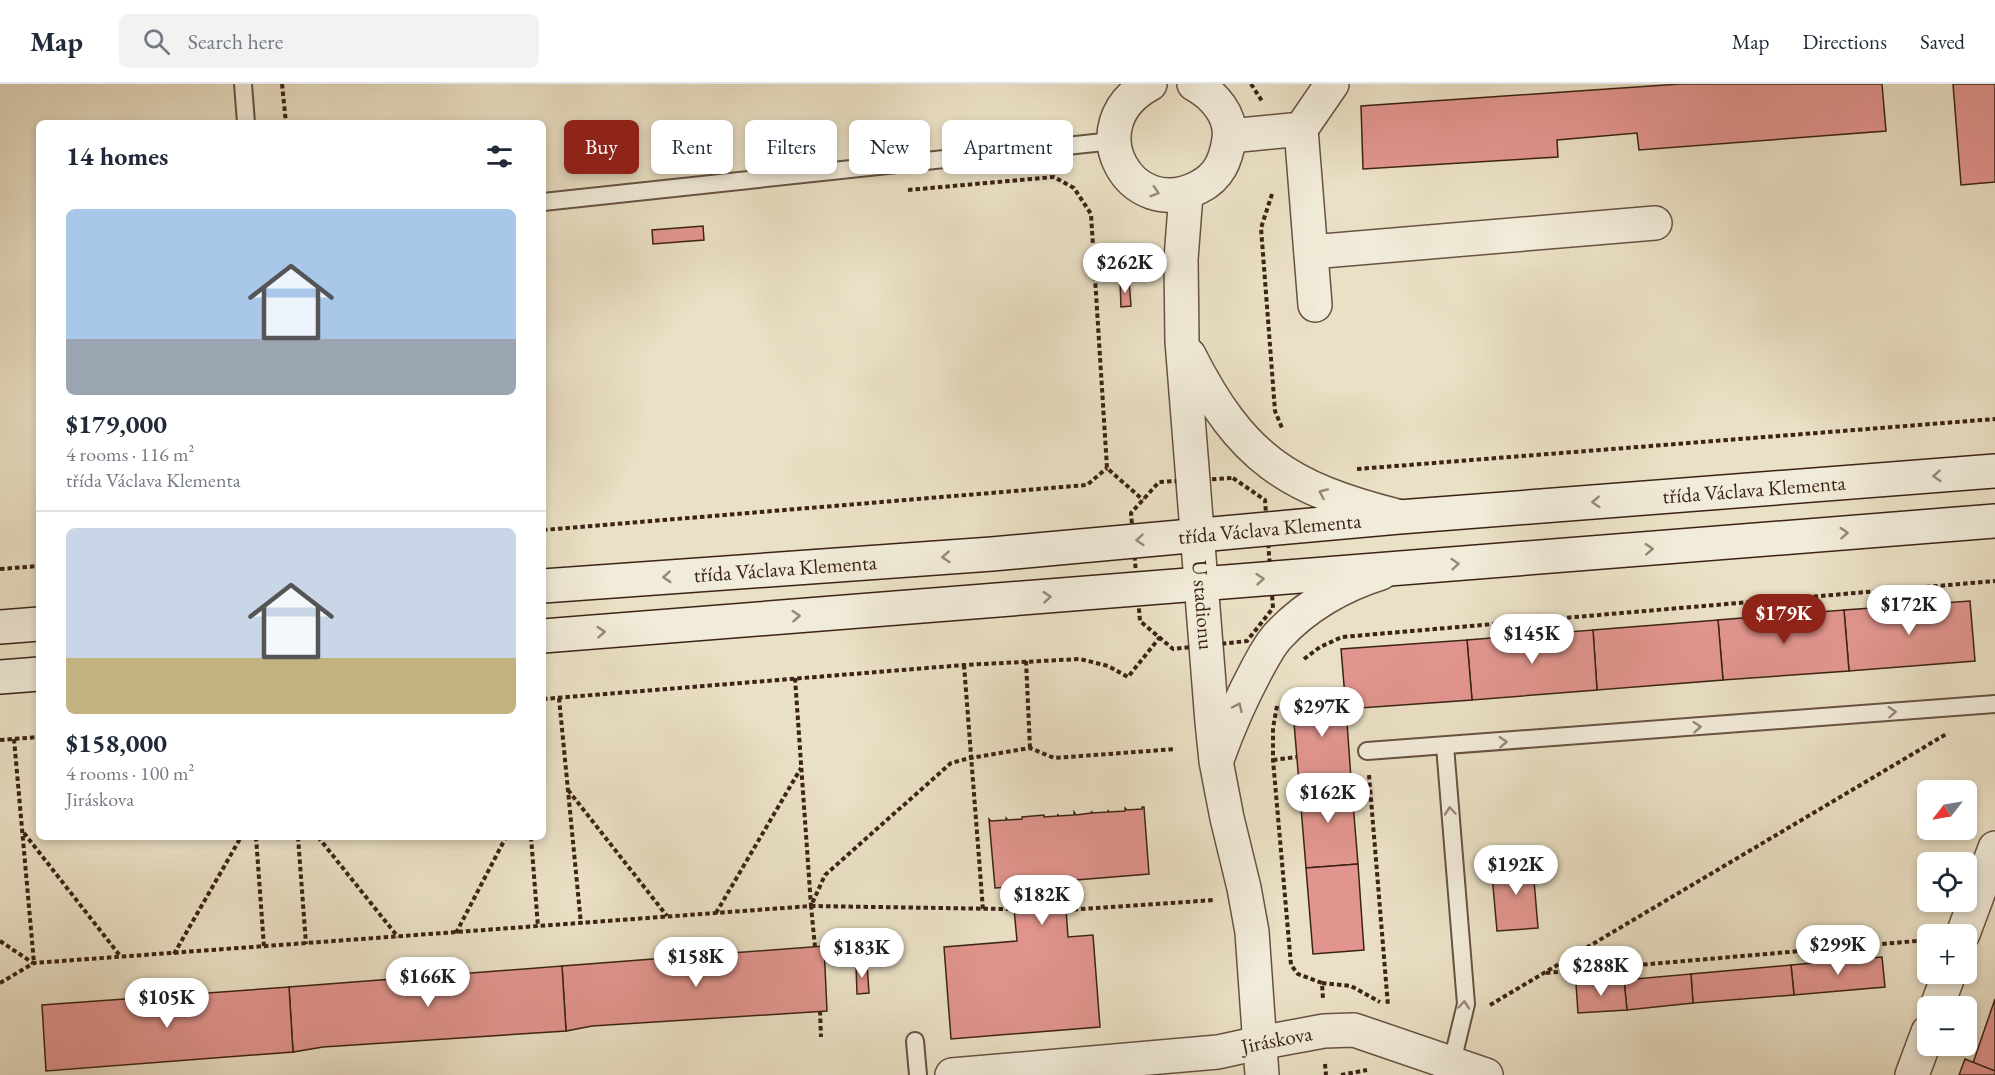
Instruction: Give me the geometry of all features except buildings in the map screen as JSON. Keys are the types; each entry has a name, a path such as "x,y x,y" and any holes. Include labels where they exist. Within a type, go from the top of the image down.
{"street":[{"path":"1150,84 1136,91 1124,105 1116,122 1113,141 1118,161 1130,178 1147,190 1166,196 1186,194 1210,182 1225,161 1230,136 1227,120 1220,105 1209,93 1194,84"},
{"path":"1315,305 1301,129 1332,84"},
{"path":"1230,136 1301,129"},
{"name":"U stadionu","path":"1186,194 1181,259 1182,341 1216,761 1252,933 1262,1075"},
{"path":"1311,252 1655,223"},
{"name":"U stadionu","path":"1182,341 1204,385 1229,422 1245,442 1265,460 1286,475 1330,496 1399,517"},
{"name":"třída Václava Klementa","path":"546,586 992,554 1399,517 1995,471"},
{"path":"546,636 1995,522"},
{"path":"1216,761 1249,684 1275,639 1320,601 1361,580 1396,569"},
{"path":"0,627 36,624"},
{"path":"0,677 36,674"},
{"path":"1967,924 1993,858"},
{"name":"Jiráskova","path":"952,1075 1218,1052 1259,1042 1324,1031 1354,1030 1486,1075"},
{"path":"1912,1075 1919,1056"}],"lane":[{"path":"243,84 246,120"},
{"path":"546,202 1113,141"},
{"path":"1367,751 1995,704"},
{"path":"1444,746 1466,1004 1452,1062"},
{"path":"915,1041 918,1075"}],"path":[{"path":"282,84 286,120"},
{"path":"900,191 1054,177 1074,188 1091,214 1107,468 1143,500"},
{"path":"1275,185 1261,228 1275,411"},
{"path":"1352,468 1995,419"},
{"path":"546,530 1087,485 1107,468"},
{"path":"0,569 36,566"},
{"path":"1299,663 1320,647 1342,637 1995,581"},
{"path":"546,699 1026,661 1080,659 1108,666 1128,677 1160,637"},
{"path":"1026,661 1030,748"},
{"path":"964,665 983,910"},
{"path":"795,678 815,947"},
{"path":"559,698 581,924"},
{"path":"1277,702 1273,728 1273,760 1291,965 1298,974 1322,982 1326,1075"},
{"path":"1461,1022 1954,730"},
{"path":"0,740 36,737"},
{"path":"14,739 33,963"},
{"path":"811,906 825,876 951,764 970,758 1030,748 1054,758 1176,749"},
{"path":"1367,751 1388,1006"},
{"path":"1273,760 1297,757"},
{"path":"716,913 801,768"},
{"path":"568,790 667,917"},
{"path":"23,832 122,957"},
{"path":"174,954 238,840"},
{"path":"256,840 264,947"},
{"path":"298,840 306,944"},
{"path":"320,840 398,937"},
{"path":"456,933 504,840"},
{"path":"531,840 538,927"},
{"path":"0,983 33,963 811,906 1068,910 1214,900"},
{"path":"0,941 33,963"},
{"path":"1544,974 1917,941"},
{"path":"820,1011 820,1037"}]}
